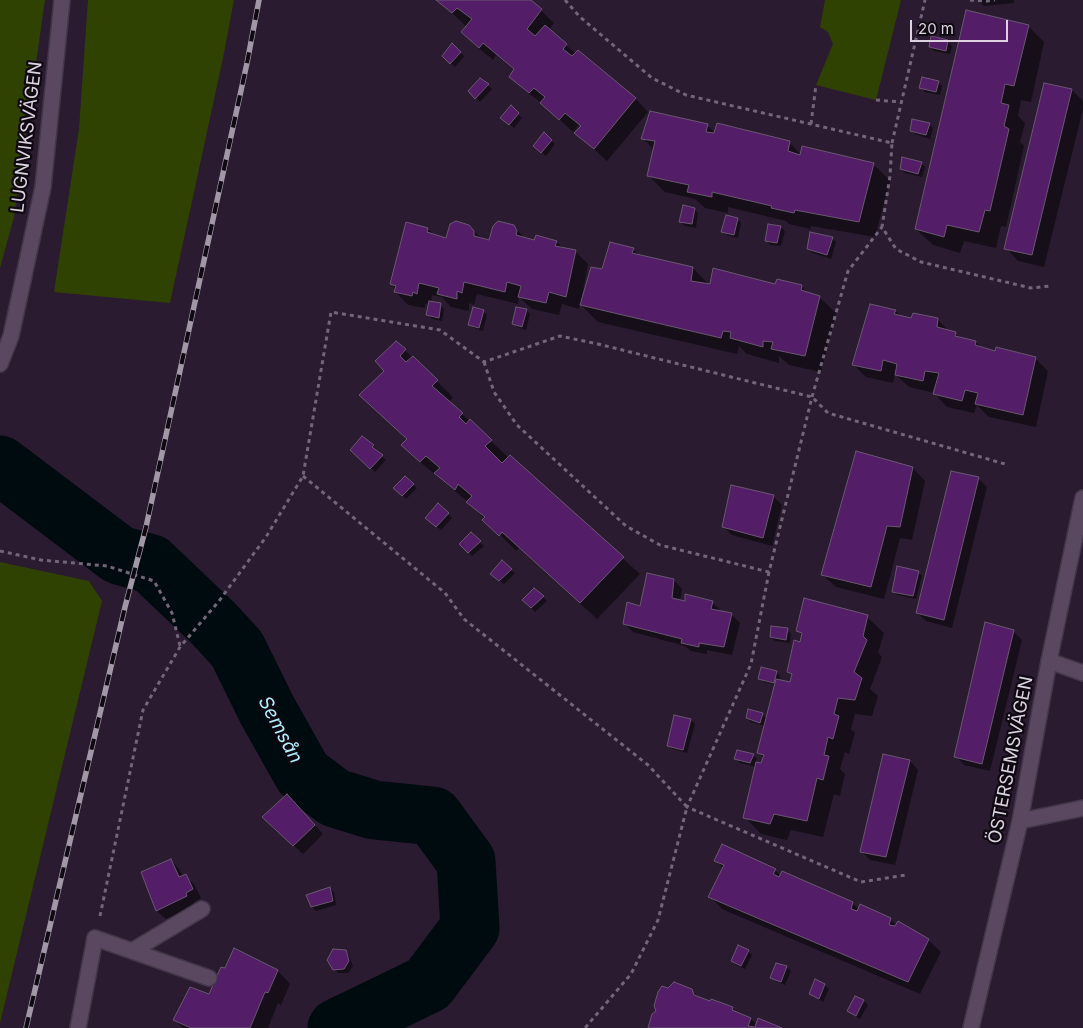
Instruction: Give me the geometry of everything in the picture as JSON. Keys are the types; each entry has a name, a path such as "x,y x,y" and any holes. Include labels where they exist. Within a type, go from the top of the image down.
{"street":[{"name":"LUGNVIKSVÄGEN","path":"0,364 11,336 43,187 62,0"},
{"name":"ÖSTERSEMSVÄGEN","path":"971,1028 1020,821 1049,661 1083,498"},
{"path":"1049,661 1083,673"},
{"path":"1020,821 1083,808"},
{"path":"132,951 202,909"},
{"path":"78,1028 95,938 209,978"}],"path":[{"path":"565,0 580,17 652,78 686,95 892,143"},
{"path":"585,1028 631,974 658,920 687,807 751,664 769,572 812,397 848,271 882,227 890,176 892,143 925,0"},
{"path":"970,0 995,0"},
{"path":"811,124 816,85"},
{"path":"876,100 901,102"},
{"path":"882,227 896,248 921,262 1032,288 1050,286"},
{"path":"95,938 143,710 180,647 219,601 266,537 303,476 331,312 440,330 484,362 494,392 516,425 626,526 660,545 769,572"},
{"path":"484,362 560,336 812,397 828,413 1005,464"},
{"path":"303,476 445,593 464,619 648,765 687,807 860,882 906,875"},
{"path":"0,551 41,560 107,566 154,580 172,613 180,647"}],"green space":[{"path":"0,0 45,0 14,217 0,268"},
{"path":"88,0 234,0 170,303 54,292 79,129"},
{"path":"825,0 901,0 876,100 816,85 833,44 828,32 820,27"},
{"path":"0,562 89,581 102,601 0,1023"}],"building":[{"path":"436,0 531,0 542,9 527,29 535,36 545,25 567,44 563,49 572,56 578,50 636,98 594,149 574,133 581,126 565,113 559,120 540,103 545,97 534,88 529,93 509,77 514,69 483,43 479,48 461,32 472,19 457,8 452,13"},
{"path":"966,10 1029,25 1014,86 1005,84 1001,103 1009,105 1004,126 1009,129 990,211 985,210 979,232 947,225 944,237 915,229"},
{"path":"931,36 948,40 946,51 929,47"},
{"path":"452,43 461,52 450,64 442,56"},
{"path":"922,77 939,81 936,92 919,88"},
{"path":"480,78 489,84 475,99 468,91"},
{"path":"1044,83 1072,89 1032,255 1004,249"},
{"path":"511,105 519,113 509,125 500,118"},
{"path":"650,111 708,124 706,132 714,133 717,123 790,141 788,151 800,155 802,146 874,163 859,222 795,210 794,213 712,192 712,197 687,192 689,185 647,176 655,141 641,139"},
{"path":"912,119 930,123 926,135 910,131"},
{"path":"544,132 552,140 541,153 533,146"},
{"path":"902,157 922,162 918,174 900,169"},
{"path":"683,205 695,208 692,224 679,222"},
{"path":"726,215 738,218 734,235 721,232"},
{"path":"456,221 469,225 474,231 474,236 489,240 493,226 498,221 514,225 517,231 516,235 534,240 536,235 557,241 555,246 576,250 566,297 549,292 546,303 518,297 521,286 507,282 505,292 464,282 462,293 457,291 457,299 437,294 439,288 419,283 417,294 413,292 412,296 394,292 396,286 390,284 406,222 428,228 427,232 446,238 450,224"},
{"path":"768,224 781,226 777,243 765,241"},
{"path":"810,232 833,237 827,255 807,249"},
{"path":"610,242 634,248 632,253 693,267 691,281 710,284 713,268 775,284 777,279 802,285 801,290 820,296 805,356 771,349 773,342 763,341 763,347 730,338 731,332 723,331 721,338 580,305 591,267 602,269"},
{"path":"429,301 441,303 439,318 426,315"},
{"path":"870,304 896,310 894,314 911,318 913,313 938,318 937,327 956,332 955,336 976,341 975,345 995,351 996,347 1036,357 1023,415 975,404 978,393 965,390 962,401 933,394 939,373 925,371 923,381 895,375 897,364 883,360 881,371 852,365"},
{"path":"473,307 484,310 479,328 468,325"},
{"path":"516,307 527,309 522,327 512,324"},
{"path":"396,341 406,349 400,356 406,362 413,356 438,380 432,386 463,413 459,417 466,424 470,419 492,440 485,446 502,463 510,455 624,557 580,603 502,532 499,536 482,520 485,517 466,502 472,496 458,484 455,490 434,473 440,468 426,456 420,462 401,445 407,439 359,395 384,371 375,361"},
{"path":"362,436 383,455 370,469 350,450"},
{"path":"856,451 913,467 900,527 887,526 871,587 821,575"},
{"path":"951,471 979,477 944,620 916,613"},
{"path":"405,476 414,484 402,496 393,488"},
{"path":"731,485 774,495 763,538 722,527"},
{"path":"438,503 449,513 436,527 425,518"},
{"path":"471,532 481,541 468,553 459,544"},
{"path":"502,560 512,569 499,581 490,574"},
{"path":"897,566 919,571 913,596 892,592"},
{"path":"647,573 674,579 672,598 685,601 685,594 713,601 711,609 732,613 724,647 699,643 699,647 681,643 682,639 623,624 627,602 640,606"},
{"path":"534,588 544,596 531,608 522,600"},
{"path":"804,598 868,615 863,636 867,640 854,672 862,678 855,700 838,698 834,714 839,716 833,739 828,737 824,755 829,756 823,780 817,778 807,821 774,814 770,824 743,818 756,762 761,763 764,755 757,753 776,679 790,682 792,674 787,672 794,640 800,642 802,633 796,631"},
{"path":"985,622 1014,630 982,764 954,757"},
{"path":"771,626 788,628 786,640 770,637"},
{"path":"761,667 777,671 774,683 758,679"},
{"path":"748,709 763,713 760,723 746,718"},
{"path":"674,715 691,719 683,750 667,746"},
{"path":"737,750 754,754 750,763 734,759"},
{"path":"883,754 910,760 886,857 860,852"},
{"path":"287,794 315,825 293,846 262,817"},
{"path":"722,844 776,869 773,874 779,877 782,871 853,902 851,909 857,911 860,904 891,918 889,925 895,926 898,921 929,939 908,982 708,897 724,865 714,861"},
{"path":"171,859 179,877 186,874 193,889 186,893 187,896 156,911 141,872"},
{"path":"330,887 333,901 311,907 306,895"},
{"path":"738,945 749,950 741,966 731,961"},
{"path":"234,948 278,970 268,993 265,992 250,1028 191,1028 173,1020 190,987 209,994 221,967 225,968"},
{"path":"333,949 346,950 349,961 344,969 333,970 327,960"},
{"path":"776,963 787,966 781,982 770,978"},
{"path":"815,979 825,984 819,999 809,994"},
{"path":"674,982 692,989 694,995 733,1007 732,1010 751,1018 748,1026 755,1027 758,1018 782,1028 648,1028 652,1014 656,1011 654,1006 658,992 662,986 668,988"},
{"path":"855,996 864,1000 856,1016 847,1011"}],"waterway":[{"name":"Semsån","path":"0,465 119,555 151,564 213,623 237,649 267,710 303,774 335,798 374,810 433,816 466,861 470,928 428,984 337,1028"}],"railway":[{"path":"26,1028 125,607 146,527 259,0"}]}
